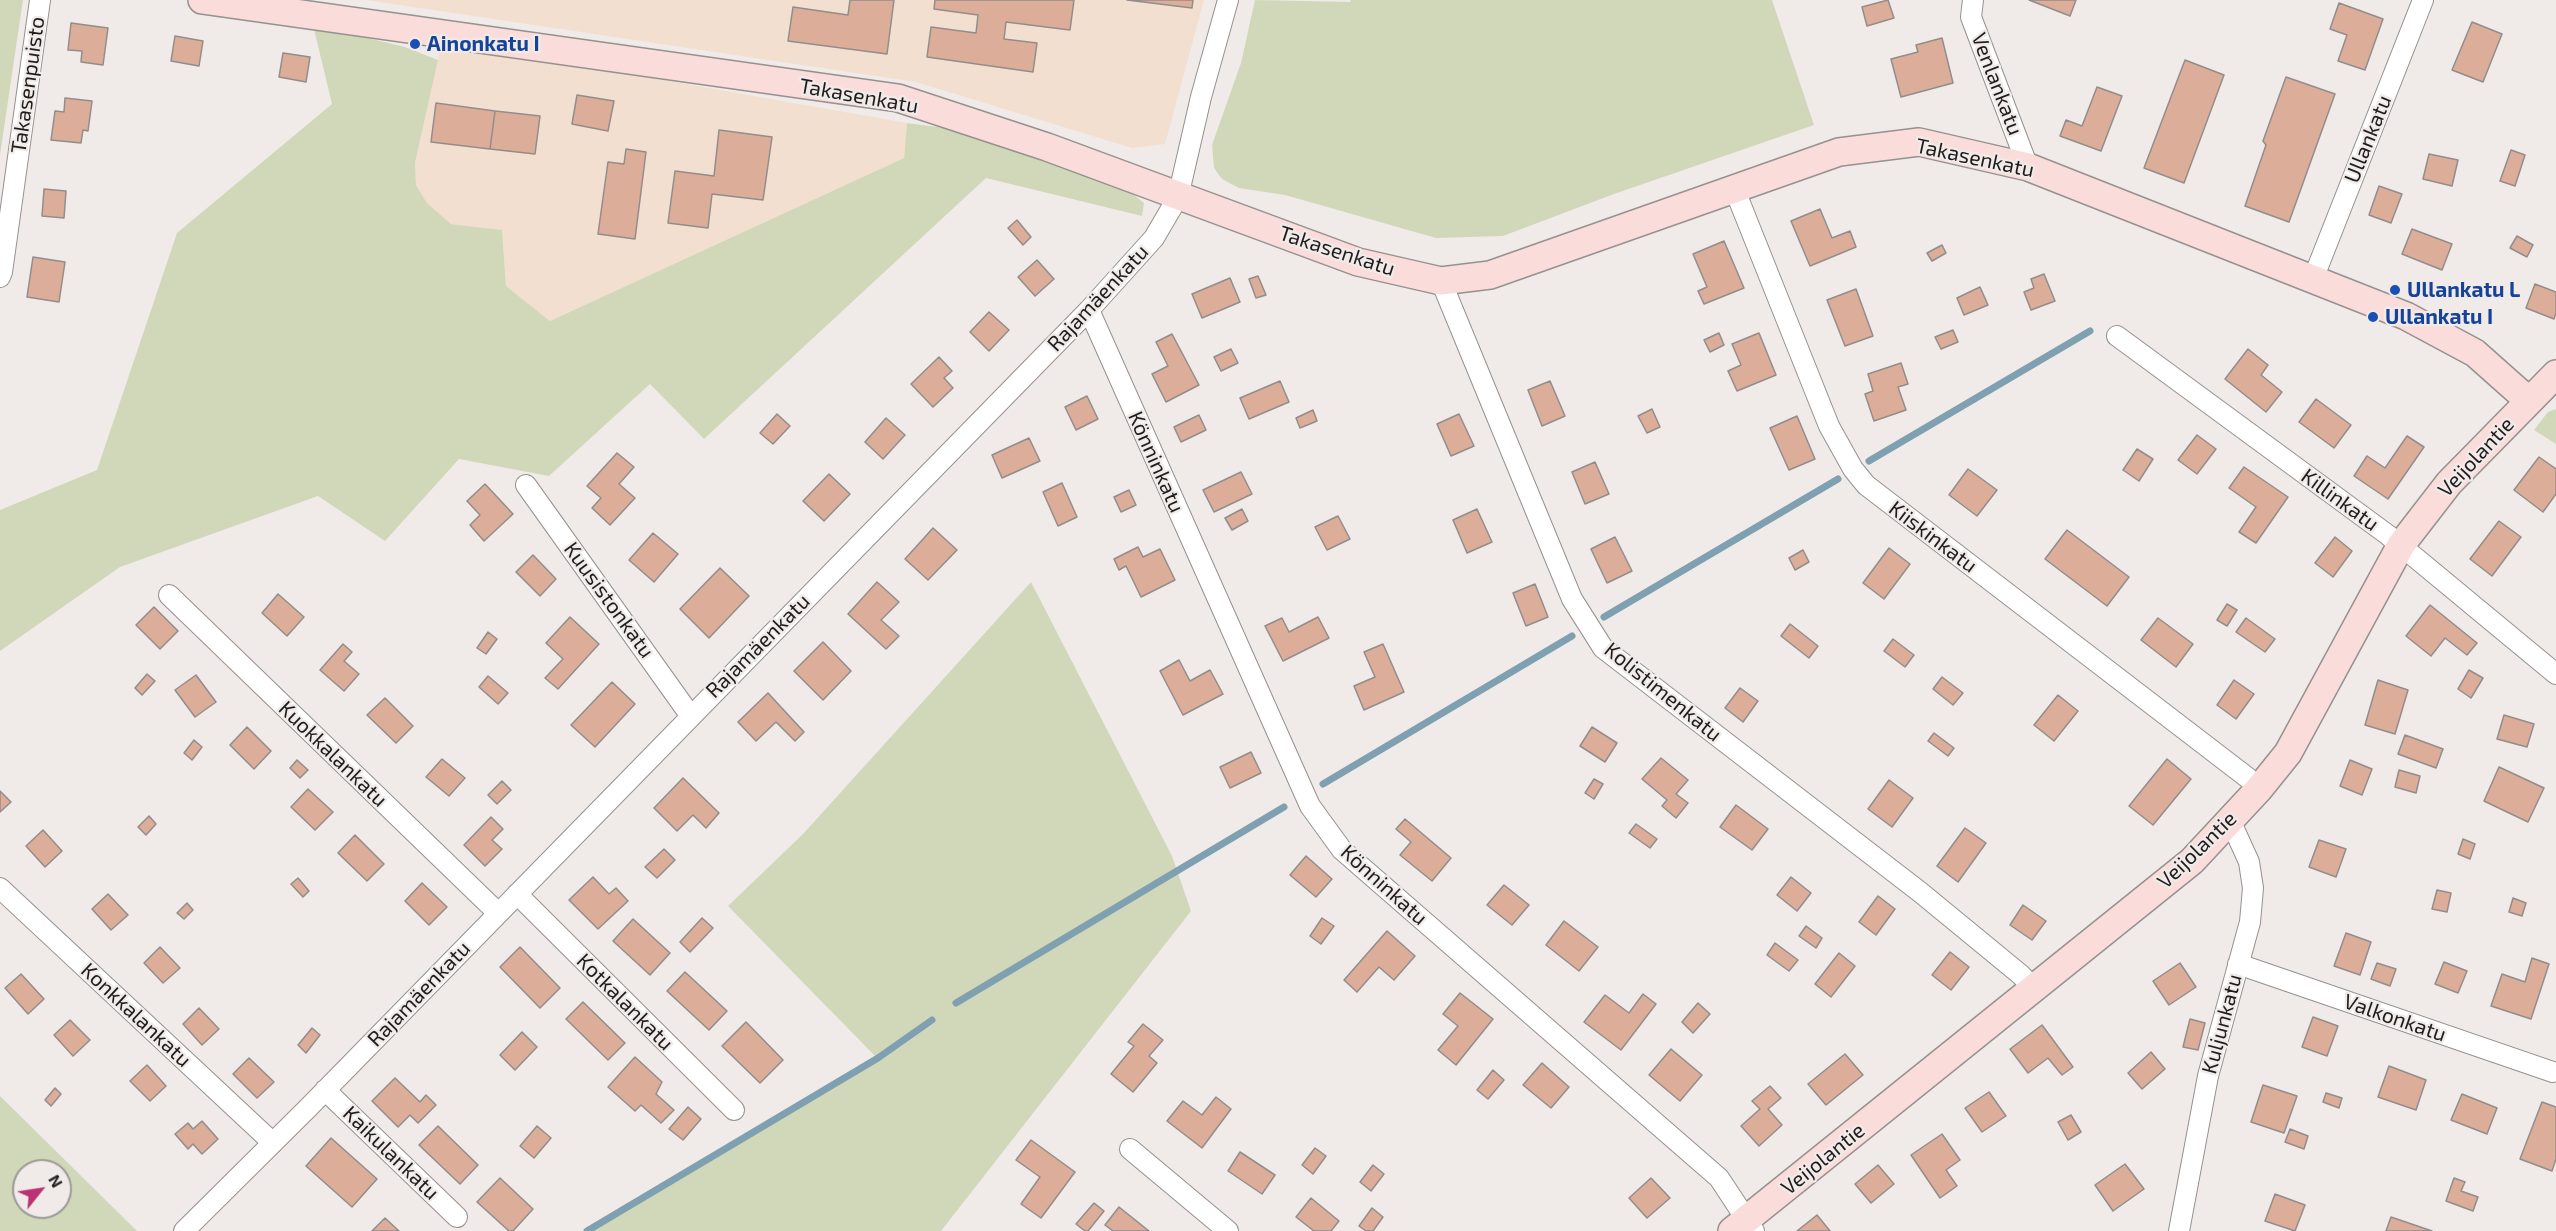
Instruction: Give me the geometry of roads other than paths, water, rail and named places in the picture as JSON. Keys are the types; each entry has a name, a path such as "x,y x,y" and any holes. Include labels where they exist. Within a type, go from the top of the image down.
{"street":[{"name":"Takasenpuisto","path":"0,276 3,272 40,0"},
{"name":"Takasenkatu","path":"202,0 897,98 1047,147 1358,262 1441,281 1490,275 1839,152 1918,142 2028,167 2406,316 2475,353 2529,401"},
{"name":"Rajamäenkatu","path":"184,1231 273,1143 1089,310 1154,238 1178,197 1201,97 1228,0"},
{"name":"Venlankatu","path":"1973,0 1971,17 2028,167"},
{"name":"Ullankatu","path":"2313,279 2423,0"},
{"name":"Kiiskinkatu","path":"1734,188 1829,426 1853,469 1866,485 2259,789"},
{"name":"Kolistimenkatu","path":"1441,281 1572,599 1603,648 1920,892 2021,975 2034,989"},
{"name":"Könninkatu","path":"1089,310 1310,806 1342,850 1719,1179 1744,1228"},
{"name":"Killinkatu","path":"2117,336 2401,545 2556,674"},
{"name":"Veijolantie","path":"1744,1228 2192,861 2259,789 2288,753 2401,545 2449,483 2556,374"},
{"name":"Kuusistonkatu","path":"526,485 690,715"},
{"name":"Kuokkalankatu","path":"169,595 498,913"},
{"name":"Kuljunkatu","path":"2179,1231 2208,1076 2250,922 2253,888 2249,862 2230,820"},
{"name":"Konkkalankatu","path":"0,888 273,1143"},
{"name":"Kotkalankatu","path":"517,894 734,1110"},
{"name":"Valkonkatu","path":"2238,964 2553,1072"},
{"name":"Kaikulankatu","path":"325,1090 457,1216"},
{"path":"1130,1149 1228,1231"}],"waterway":[{"path":"1869,461 2090,331"},
{"path":"1604,617 1838,479"},
{"path":"1323,784 1572,636"},
{"path":"956,1003 1284,807"},
{"path":"587,1231 878,1058 932,1020"}],"place":[{"name":"Ainonkatu I","path":"415,44"},
{"name":"Ullankatu L","path":"2395,290"},
{"name":"Ullankatu I","path":"2373,317"}]}
